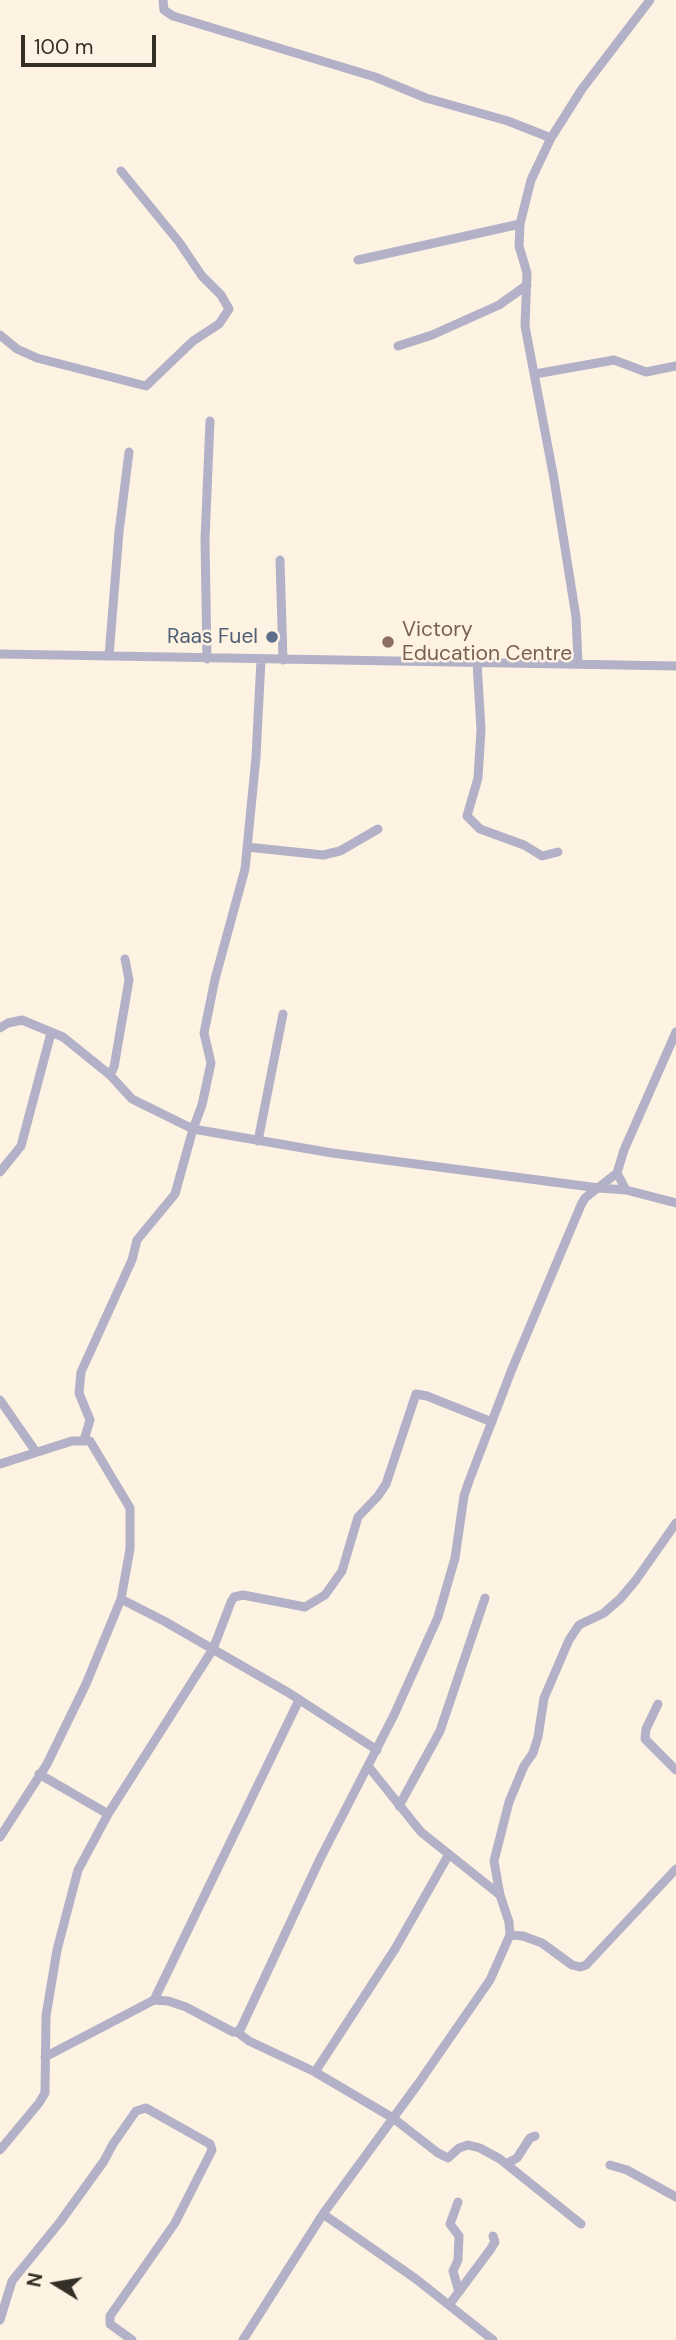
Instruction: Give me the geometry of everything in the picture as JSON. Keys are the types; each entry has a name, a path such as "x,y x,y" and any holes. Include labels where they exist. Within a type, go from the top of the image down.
{"street":[{"path":"163,0 164,10 173,16 376,77 426,98 508,121 551,138"},
{"path":"578,663 576,617 525,326 527,273 519,246 520,224 531,180 551,138 582,89 650,0"},
{"path":"0,335 17,349 37,358 146,386 193,341 219,324 229,309 221,295 202,276 179,242 121,171"},
{"path":"358,260 520,224"},
{"path":"398,346 432,335 499,305 527,285"},
{"path":"535,374 614,360 646,372 676,366"},
{"path":"207,659 205,539 210,421"},
{"path":"109,656 119,532 129,452"},
{"path":"280,560 284,660"},
{"path":"0,654 676,666"},
{"path":"85,1440 89,1420 79,1393 81,1372 132,1260 137,1240 175,1194 202,1105 211,1063 204,1033 215,979 232,925 245,869 256,757 261,660"},
{"path":"477,662 481,730 478,778 467,816 480,829 524,845 542,856 558,852"},
{"path":"247,846 323,855 340,852 378,829"},
{"path":"110,1075 116,1057 129,981 125,959"},
{"path":"258,1141 283,1014"},
{"path":"0,1028 22,1020 63,1037 110,1075 132,1099 193,1129 258,1141 626,1190 676,1203"},
{"path":"237,2032 320,1859 377,1750 438,1617 455,1558 464,1496 581,1205 585,1198 617,1173 624,1150 676,1032"},
{"path":"0,1172 21,1146 51,1033"},
{"path":"617,1173 626,1190"},
{"path":"0,2150 45,2093 46,2015 57,1950 85,1854 213,1649 231,1602 239,1595 306,1607 318,1601 331,1588 342,1571 358,1517 379,1496 386,1484 416,1394 492,1422"},
{"path":"0,1400 36,1452"},
{"path":"0,1464 72,1441 85,1440 93,1443 130,1508 130,1549 121,1598 86,1684 40,1774 0,1837"},
{"path":"243,2340 323,2214 489,1980 510,1935 494,1861 509,1802 536,1745 544,1698 569,1640 579,1625 604,1613 620,1600 676,1523"},
{"path":"121,1598 299,1700 377,1750"},
{"path":"399,1806 440,1731 485,1598"},
{"path":"154,2000 299,1700"},
{"path":"658,1704 646,1729 645,1739 676,1770"},
{"path":"369,1766 421,1832 500,1895"},
{"path":"40,1774 108,1814"},
{"path":"315,2073 395,1949 449,1854"},
{"path":"510,1935 523,1936 542,1943 572,1965 586,1965 676,1869"},
{"path":"45,2057 154,2000 168,2001 186,2007 315,2073 393,2118 448,2158 459,2148 468,2145 481,2148 506,2164 581,2224"},
{"path":"0,2320 12,2281 60,2222 136,2111 146,2108 203,2139 210,2144 212,2150 174,2223 110,2315 110,2324 132,2340"},
{"path":"506,2164 517,2158 530,2138 535,2136"},
{"path":"610,2165 627,2170 676,2197"},
{"path":"458,2202 450,2224 459,2236 458,2260 453,2271 459,2292"},
{"path":"323,2214 416,2279 493,2340"},
{"path":"449,2305 490,2250 495,2242 493,2236"}],"place":[{"name":"Raas Fuel","path":"272,637"},
{"name":"Victory Education Centre","path":"388,642"}]}
